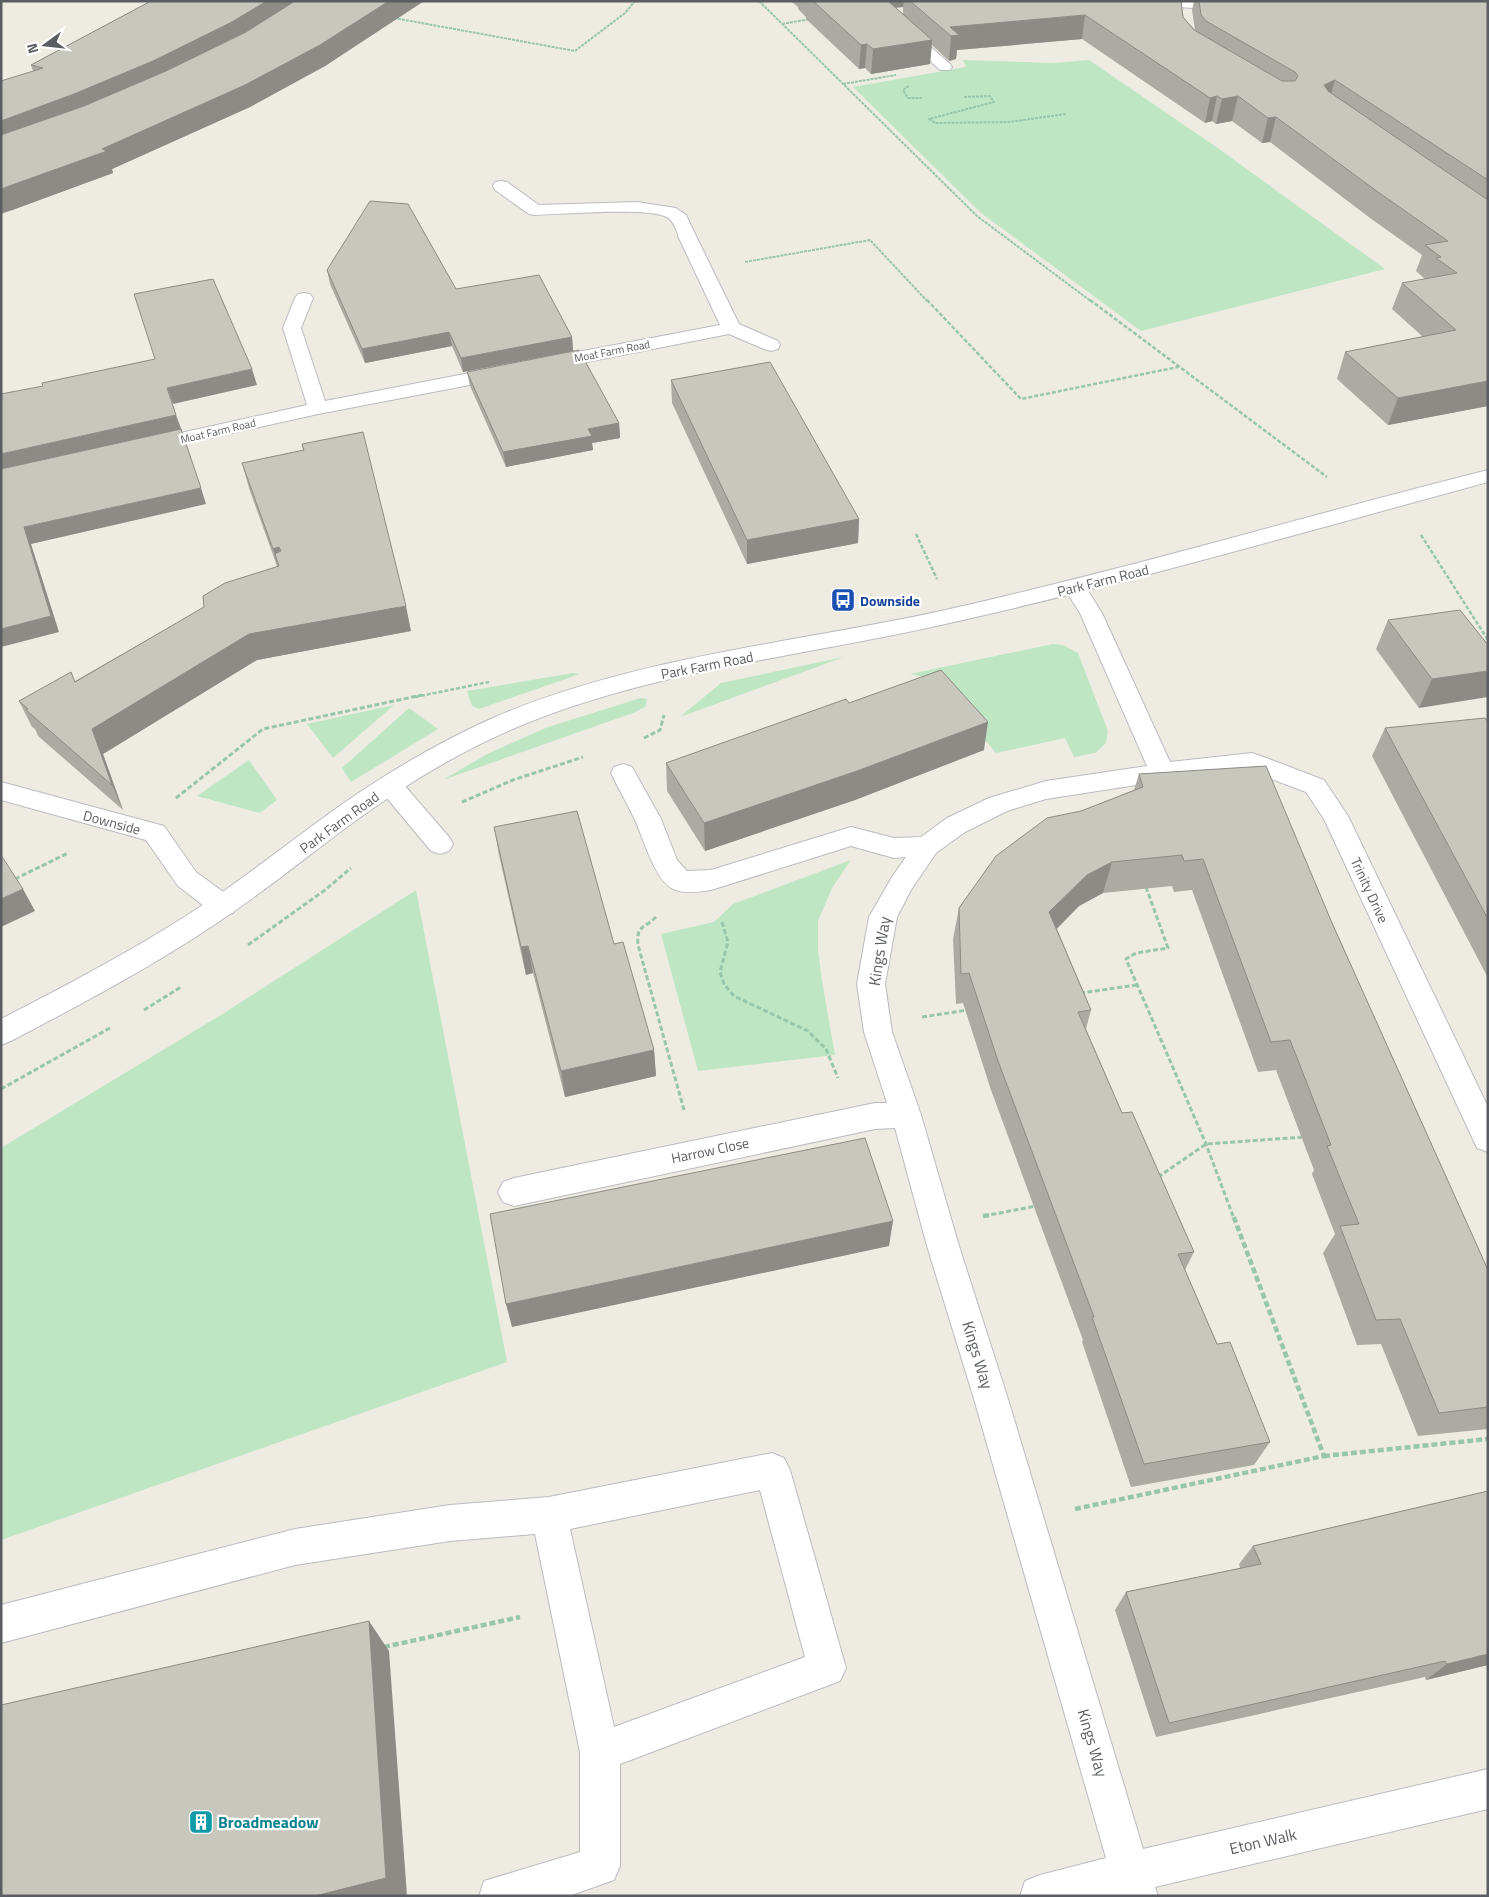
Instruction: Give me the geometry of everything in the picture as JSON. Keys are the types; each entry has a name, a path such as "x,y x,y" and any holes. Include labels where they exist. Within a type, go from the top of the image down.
{"street":[{"path":"870,1 945,68"},
{"path":"1138,1 1250,7"},
{"path":"1182,4 1185,22"},
{"path":"884,14 903,12"},
{"path":"501,186 535,210 637,207 670,212 680,219 731,328 771,345"},
{"path":"304,298 292,328 318,408"},
{"name":"Moat Farm Road","path":"126,451 318,408 731,328"},
{"name":"Park Farm Road","path":"1,1033 134,960 223,906 318,837 346,814 445,750 513,719 567,699 678,670 925,622 1075,588 1488,476"},
{"path":"1075,588 1091,613 1162,772"},
{"name":"Trinity Drive","path":"1162,772 1252,762 1315,786 1335,816 1488,1139"},
{"name":"Kings Way","path":"1134,1884 906,1115 878,1032 871,984 883,917 901,884 927,846 956,826 998,804 1046,790 1162,772"},
{"path":"623,773 648,819 666,864 680,881 712,880 850,836 894,848 927,846"},
{"path":"390,785 440,844"},
{"name":"Downside","path":"1,791 155,834 187,880 223,906"},
{"name":"Harrow Close","path":"514,1192 875,1116 906,1115"},
{"path":"1,1624 295,1547 450,1524 550,1514 772,1470 827,1668 600,1752"},
{"path":"499,1896 600,1866 600,1752 550,1514"},
{"name":"Eton Walk","path":"1040,1896 1134,1884 1488,1789"}],"path":[{"path":"392,18 575,51 624,13 635,1"},
{"path":"759,1 977,216 1332,481"},
{"path":"781,24 814,19"},
{"path":"926,97 908,98 903,90 916,81 953,75 945,68"},
{"path":"963,97 990,96 994,102 929,119 935,123 1009,122 1066,114"},
{"path":"736,264 870,240 1021,399 1178,367"},
{"path":"1417,529 1488,640"},
{"path":"916,534 940,585"},
{"path":"640,740 660,730 678,670"},
{"path":"155,834 172,802 263,729 289,722 495,681"},
{"path":"418,819 514,780 585,756"},
{"path":"15,879 75,849"},
{"path":"240,950 325,890 354,866"},
{"path":"712,880 728,942 720,972 724,984 734,996 808,1032 826,1048 853,1121"},
{"path":"680,881 660,913 650,923 640,927 637,935 638,945 696,1153"},
{"path":"1145,883 1168,948 1136,953 1126,959 1206,1144 1324,1456"},
{"path":"1078,994 1137,985"},
{"path":"143,1010 184,986"},
{"path":"914,1019 972,1010"},
{"path":"1,1089 118,1024"},
{"path":"1153,1180 1206,1144 1310,1136"},
{"path":"975,1217 1042,1205"},
{"path":"1072,1509 1324,1456 1488,1439"},
{"path":"378,1649 569,1607"}],"green space":[{"path":"963,60 1054,63 1089,60 1212,144 1385,269 1141,331 981,213 853,87 966,67"},
{"path":"1053,644 1063,645 1078,653 1108,731 1106,743 1095,753 1074,757 1065,738 996,753 942,689 933,690 921,676 910,674"},
{"path":"844,657 680,717 721,683"},
{"path":"573,673 580,674 479,709 472,706 467,691"},
{"path":"641,698 647,699 645,707 633,713 443,780 487,754 548,727"},
{"path":"394,705 333,758 307,724"},
{"path":"409,708 438,729 351,782 342,768"},
{"path":"249,760 277,800 260,813 197,796"},
{"path":"851,860 832,888 818,921 818,950 835,1055 698,1071 661,934 714,922 733,904"},
{"path":"416,890 507,1362 1,1540 1,1148 224,1013"}],"building":[{"path":"151,1 267,1 230,23 153,61 74,94 1,121 1,81 43,68 31,65"},
{"path":"295,1 389,1 320,45 245,85 102,149 107,151 1,189 1,135 84,106 166,71 246,32"},
{"path":"813,1 888,1 932,40 873,49 867,44 861,45"},
{"path":"910,1 1181,1 1183,17 1194,30 1282,81 1295,81 1298,76 1295,72 1206,21 1201,15 1199,1 1488,1 1488,180 1335,80 1324,85 1328,91 1488,200 1488,381 1398,398 1345,352 1456,330 1402,283 1457,273 1436,258 1441,257 1425,245 1448,241 1276,117 1268,118 1238,96 1222,99 1217,96 1210,98 1085,15 950,27 959,35 951,36"},
{"path":"370,201 408,204 456,289 539,275 572,337 461,358 449,332 362,349 327,270"},
{"path":"213,279 252,369 167,388 176,415 1,454 1,394 43,386 42,383 155,359 134,294"},
{"path":"579,350 619,423 588,429 592,436 503,452 467,372"},
{"path":"770,362 859,519 747,540 671,380"},
{"path":"181,429 201,488 24,527 51,616 1,629 1,469"},
{"path":"363,432 406,606 249,634 92,729 112,785 26,710 28,709 19,701 71,672 75,682 204,607 203,596 225,583 279,566 275,554 281,551 279,547 273,549 242,463 304,450 302,444"},
{"path":"1460,610 1488,645 1488,671 1432,679 1388,620"},
{"path":"941,670 988,722 857,771 704,823 666,763 846,699 849,703"},
{"path":"1485,718 1488,722 1488,919 1385,728"},
{"path":"1266,766 1332,923 1488,1270 1488,1407 1439,1413 1400,1319 1376,1320 1340,1226 1359,1224 1327,1146 1331,1145 1290,1040 1271,1042 1203,859 1184,861 1182,855 1112,862 1087,875 1049,912 1091,1010 1078,1012 1122,1113 1132,1112 1194,1252 1178,1254 1217,1344 1230,1342 1270,1442 1144,1464 1092,1317 1094,1317 998,1061 969,973 961,974 959,908 996,856 1047,818 1081,811 1143,787 1139,774"},
{"path":"577,811 614,944 623,942 654,1050 561,1071 528,946 521,947 494,827"},
{"path":"1,855 23,889 1,899"},
{"path":"865,1138 893,1221 506,1304 490,1214"},
{"path":"1488,1491 1488,1654 1447,1664 1445,1661 1169,1723 1126,1592 1261,1564 1253,1546"},
{"name":"Broadmeadow","path":"369,1621 386,1878 315,1896 1,1896 1,1705"}],"place":[{"name":"Downside","path":"843,600"},
{"name":"Broadmeadow","path":"201,1822"}]}
